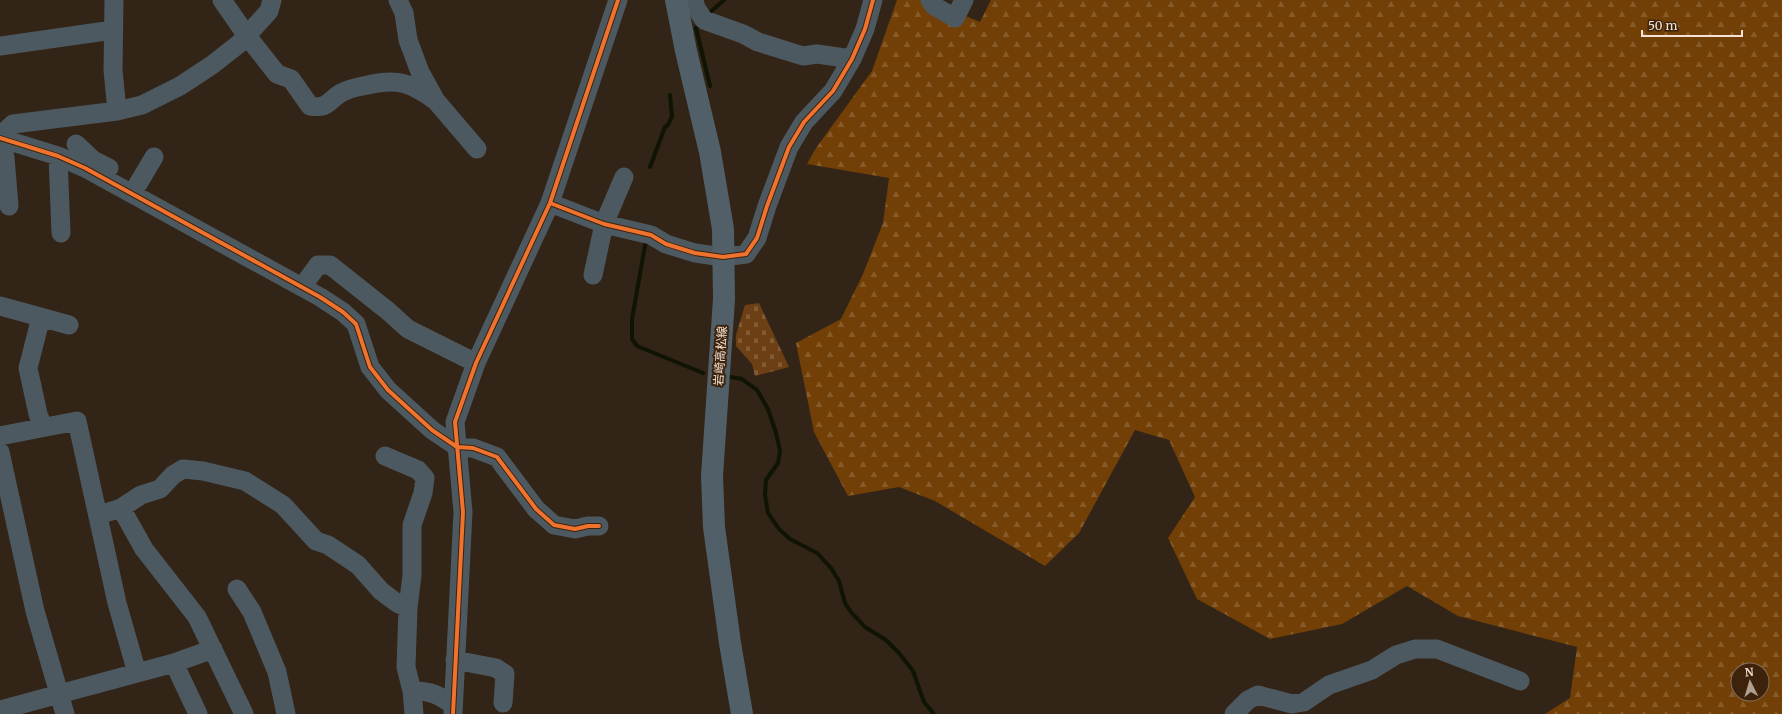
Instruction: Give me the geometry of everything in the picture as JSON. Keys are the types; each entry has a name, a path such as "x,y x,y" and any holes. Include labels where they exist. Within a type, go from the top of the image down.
{"main road":[{"name":"岩崎高松線","path":"676,0 686,51 710,152 723,229 724,299 712,476 714,527 730,643 742,714"}],"street":[{"path":"114,0 113,70 117,111"},
{"path":"222,0 247,36 277,74 291,79 310,106 320,108 327,105 335,96 348,89 385,81 409,84 436,101"},
{"path":"272,0 269,11 240,44 180,86 142,105 117,111 13,124 0,137 58,156 92,172 302,287 343,312 356,324 370,367 388,390 432,430 457,447 473,448 497,457 536,509 554,525 575,529 588,526 599,526"},
{"path":"398,0 404,13 408,40 420,72 436,101 477,149"},
{"path":"453,709 463,512 455,422 476,363 550,203 618,0"},
{"path":"694,0 696,8 704,20 743,34 758,42 803,56 817,54 852,59"},
{"path":"550,203 604,224 651,234 666,244 695,253 723,257 746,254 758,238 766,206 789,147 804,122 832,91 852,59 865,29 873,0"},
{"path":"930,0 934,6 955,18 964,0"},
{"path":"0,46 113,30"},
{"path":"0,143 5,157 9,206"},
{"path":"76,144 93,160 138,184 270,261 266,267"},
{"path":"58,156 61,233"},
{"path":"138,184 154,158"},
{"path":"594,276 604,224 624,177"},
{"path":"302,287 318,265 330,265 388,310 408,330 476,363"},
{"path":"0,306 41,316 69,325"},
{"path":"41,316 28,368 38,414 43,428"},
{"path":"0,436 77,421 99,515 117,603 137,673"},
{"path":"0,452 35,611 65,714"},
{"path":"385,456 418,470 425,478 423,493 412,525 412,575 408,608 406,667 412,691 414,714"},
{"path":"99,515 121,508 141,495 160,489 173,475 183,469 203,470 245,481 283,505 316,541 328,545 358,565 381,591 397,603 408,608"},
{"path":"121,508 144,549 197,618 244,714"},
{"path":"238,589 252,612 277,672 286,714"},
{"path":"0,710 174,663 213,649"},
{"path":"1234,714 1248,700 1258,695 1292,704 1304,702 1328,685 1372,670 1396,655 1415,649 1437,649 1520,681"},
{"path":"455,660 496,668 506,674 503,703"},
{"path":"174,663 198,714"},
{"path":"412,691 423,690 436,693 453,709"}],"green space":[{"path":"897,0 927,0 980,22 991,0 1782,0 1782,714 1545,714 1570,698 1577,647 1458,616 1407,586 1342,624 1270,639 1197,599 1168,538 1195,497 1169,440 1135,430 1079,533 1045,566 935,501 899,487 848,496 814,432 796,343 841,319 863,274 883,223 889,178 807,164 816,148 872,71"},
{"path":"759,303 789,367 755,376 752,364 736,346 736,335 745,305"}],"waterway":[{"path":"707,15 724,0"},
{"path":"702,23 696,28 710,86"},
{"path":"650,167 665,127 668,125 672,116 670,95"},
{"path":"646,240 632,319 632,339 637,346 703,373"},
{"path":"730,377 742,379 757,390 768,409 776,433 780,451 778,463 766,480 765,495 768,513 779,529 790,539 817,553 831,568 839,581 845,603 851,612 865,627 886,640 899,653 913,671 924,702 934,714"}],"cycle path":[{"path":"453,714 463,512 455,422 476,363 550,203 618,0"},
{"path":"550,203 604,224 651,235 666,244 695,253 723,257 746,254 757,238 789,147 804,122 833,91 852,59 865,29 873,0"},
{"path":"0,138 58,156 85,168 320,297 343,312 356,324 370,367 388,390 432,430 457,447 473,448 497,457 536,509 554,525 575,529 588,526 599,526"}]}
